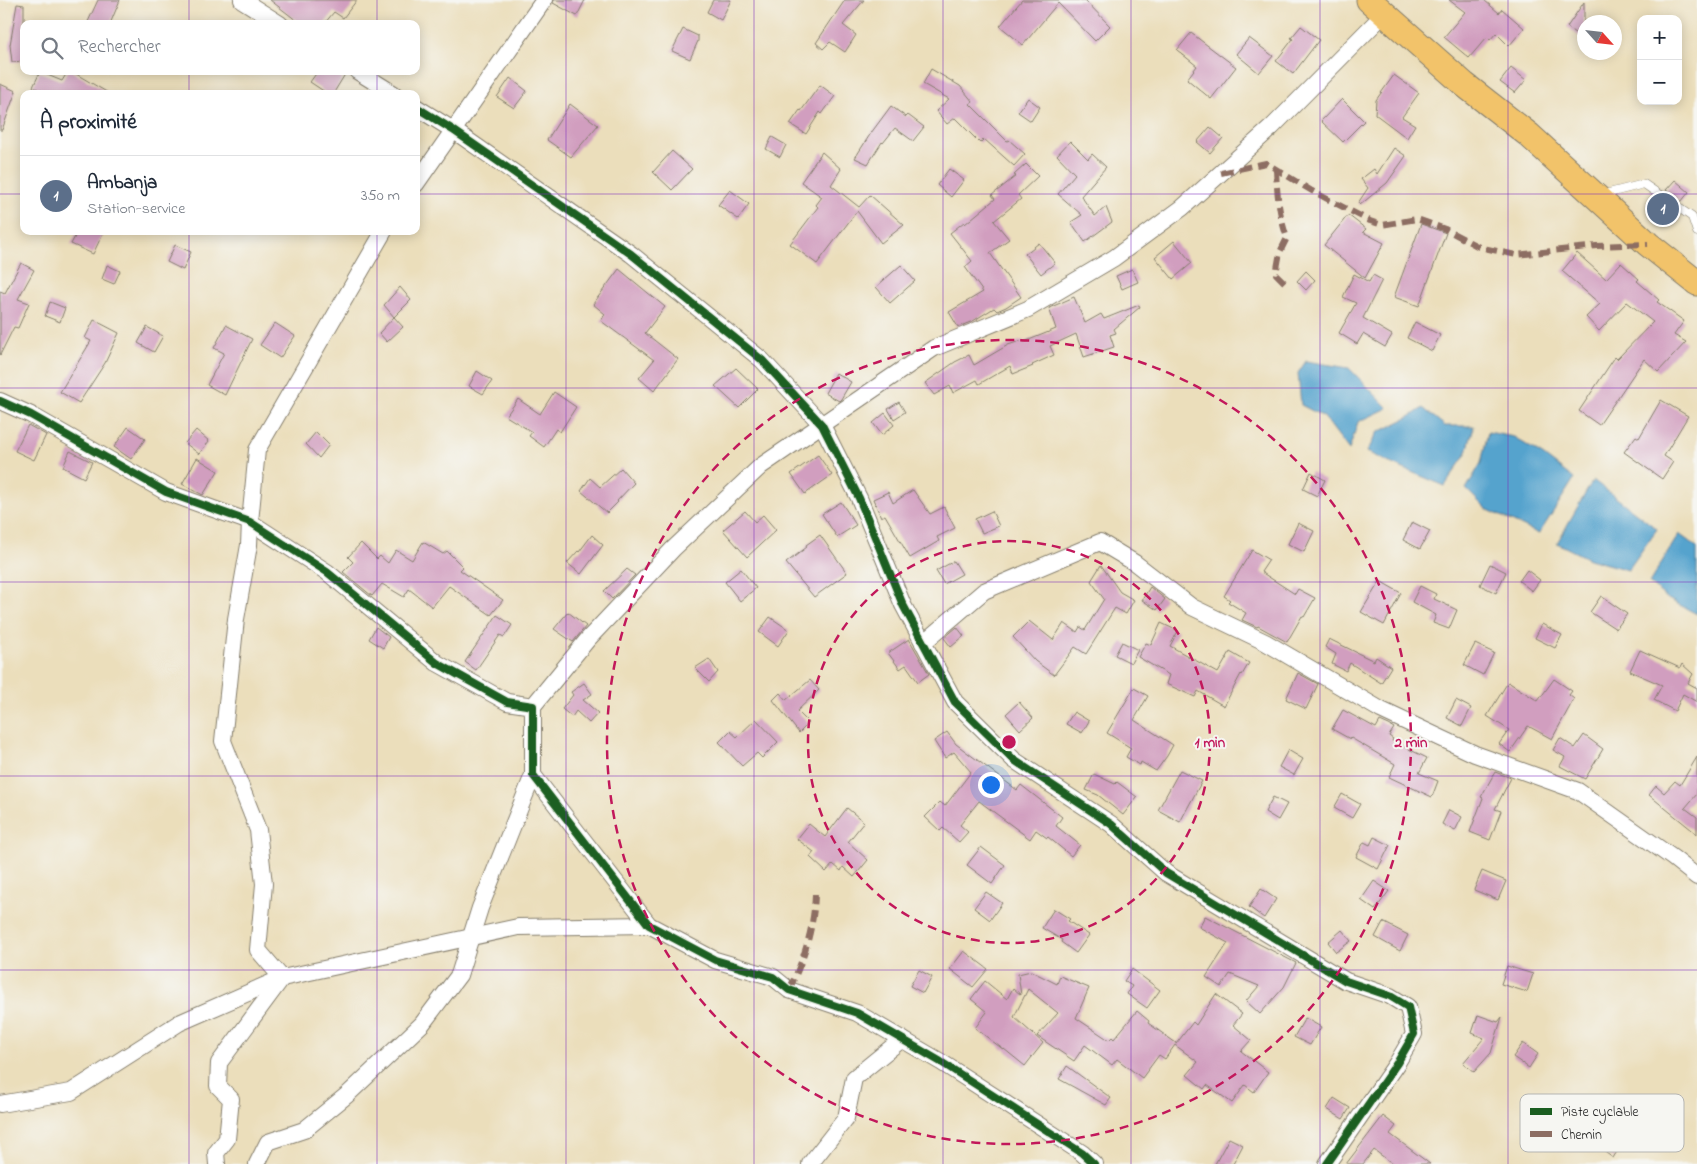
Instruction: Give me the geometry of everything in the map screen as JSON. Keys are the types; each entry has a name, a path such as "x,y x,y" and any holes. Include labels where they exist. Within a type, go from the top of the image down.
{"main road":[{"path":"1377,6 1465,85 1529,135 1598,196 1648,244 1697,283"}],"street":[{"path":"242,0 274,20"},
{"path":"420,178 544,0"},
{"path":"258,1164 268,1142 304,1130 347,1095 422,1024 459,975 480,908 533,775 532,706 588,639 673,548 761,466 934,348 1028,309 1114,258 1182,208 1265,134 1377,6"},
{"path":"363,75 388,90"},
{"path":"420,109 453,130 631,254 762,360 822,425 860,498 902,605 955,702 1014,760 1111,824 1166,873 1346,981 1390,996 1408,1007 1414,1034 1397,1063 1327,1164"},
{"path":"282,978 258,950 264,884 258,830 223,740 236,619 249,545 257,450 382,235"},
{"path":"0,400 31,415 166,492 250,522 326,572 437,663 507,702 532,706"},
{"path":"923,643 984,591 1100,542 1135,563 1192,607 1265,642 1381,710 1475,754 1578,791 1697,877"},
{"path":"533,775 649,925 715,960 773,977 789,990 857,1013 949,1068 1082,1153 1094,1164"},
{"path":"0,1104 71,1092 179,1023 282,978 518,927 649,925"},
{"path":"217,1164 216,1153 227,1139 231,1100 218,1086 219,1063 282,978"},
{"path":"810,1164 846,1118 854,1078 902,1039"}],"lane":[{"path":"1598,196 1644,184 1692,217 1697,232"}],"water":[{"path":"1306,361 1349,368 1388,408 1358,422 1349,450 1324,417 1301,405 1298,373"},
{"path":"1423,408 1445,426 1474,426 1467,452 1445,486 1367,452 1377,433"},
{"path":"1488,432 1514,437 1544,456 1574,479 1539,534 1486,509 1466,489 1481,463"},
{"path":"1593,480 1657,529 1628,570 1589,559 1557,543"},
{"path":"1679,534 1697,547 1697,614 1668,599 1649,583"}],"building":[{"path":"98,0 120,0 112,20 89,20"},
{"path":"270,0 357,0 343,18 334,12 327,20 296,20"},
{"path":"554,0 585,0 577,16 553,3"},
{"path":"713,0 731,0 721,20 707,12"},
{"path":"845,0 864,0 843,25 856,35 845,52 830,42 823,49 816,43"},
{"path":"1022,0 1085,0 1110,26 1095,41 1058,3 1023,45 1000,26"},
{"path":"1449,0 1484,0 1499,13 1502,9 1524,28 1509,46 1496,33 1490,40 1487,37 1469,58 1444,37 1465,12"},
{"path":"1584,2 1584,15 1577,15 1577,35 1567,27"},
{"path":"17,4 24,5 24,20 20,20 20,61 12,62 10,45"},
{"path":"1301,26 1319,40 1293,74 1276,61"},
{"path":"683,29 698,36 698,41 690,59 672,51"},
{"path":"1191,33 1236,67 1211,99 1187,79 1197,66 1177,50"},
{"path":"1249,38 1273,56 1259,73 1236,54"},
{"path":"1511,68 1526,80 1515,93 1500,82"},
{"path":"931,69 960,86 973,102 970,104 1007,141 1009,140 1025,154 1014,166 984,139 980,143 955,118 947,124 936,111 949,99 923,84"},
{"path":"39,75 47,75 62,81 66,75 78,75 103,90 40,90 33,87"},
{"path":"315,75 345,75 335,90 322,90 310,82"},
{"path":"1394,75 1419,93 1402,117 1415,125 1407,138 1375,114 1376,100"},
{"path":"510,78 527,91 514,108 497,97"},
{"path":"0,84 16,91 2,130 0,130"},
{"path":"820,85 835,96 822,114 820,112 806,134 790,124"},
{"path":"1028,98 1040,107 1031,121 1018,112"},
{"path":"1342,99 1364,121 1343,142 1321,121"},
{"path":"570,104 598,125 571,157 547,140"},
{"path":"891,106 906,117 908,115 924,127 913,141 895,128 882,142 868,164 855,158 871,133"},
{"path":"1210,127 1223,138 1210,153 1197,142"},
{"path":"772,137 786,145 780,157 766,149"},
{"path":"1070,141 1088,159 1092,154 1106,167 1081,196 1095,216 1106,207 1112,222 1085,242 1071,222 1082,215 1058,194 1075,174 1057,155"},
{"path":"1394,148 1406,156 1387,183 1360,205 1358,203 1368,188 1361,179 1374,169 1377,174"},
{"path":"672,151 692,169 672,190 653,172"},
{"path":"822,152 841,169 831,185 859,207 870,195 904,225 881,243 857,211 817,264 790,244 818,207 816,205 822,197 801,182"},
{"path":"1026,164 1038,176 1018,195 1021,199 994,221 1009,239 990,253 1021,297 1006,307 997,311 994,308 973,321 958,327 949,312 983,292 965,267 972,261 950,233 964,222 965,224 995,199 992,195 1016,176 1014,175"},
{"path":"949,169 964,180 951,197 937,185"},
{"path":"1675,180 1689,192 1681,202 1666,190"},
{"path":"730,190 749,204 738,219 718,205"},
{"path":"1348,215 1366,229 1363,232 1384,243 1365,278 1324,245"},
{"path":"1421,224 1446,233 1419,306 1394,297"},
{"path":"76,235 102,235 93,254 71,244"},
{"path":"1174,241 1192,263 1173,279 1155,257"},
{"path":"1039,243 1055,263 1041,274 1025,254"},
{"path":"175,245 191,252 183,270 167,262"},
{"path":"1577,253 1606,279 1621,263 1639,279 1637,281 1659,300 1657,302 1684,321 1674,335 1686,342 1658,372 1644,359 1599,425 1579,411 1615,357 1617,359 1653,322 1627,302 1599,331 1586,317 1600,304 1562,271"},
{"path":"21,263 34,270 18,299 29,303 18,328 14,327 0,355 0,291 5,293"},
{"path":"107,265 120,271 114,284 102,279"},
{"path":"901,265 915,281 890,303 876,287"},
{"path":"619,269 665,307 645,333 678,359 654,391 639,378 654,360 601,321 605,314 593,304"},
{"path":"1132,269 1138,282 1122,289 1116,276"},
{"path":"1306,271 1315,280 1306,290 1297,281"},
{"path":"1354,274 1369,282 1373,275 1382,280 1363,318 1392,335 1385,347 1363,334 1357,344 1339,333 1356,303 1343,297"},
{"path":"400,287 411,300 394,317 384,305"},
{"path":"1074,297 1085,323 1101,314 1104,319 1139,305 1140,307 1114,329 1116,333 1110,335 1114,347 1084,357 1076,334 1050,346 1054,355 1013,374 1010,366 979,384 977,380 953,393 950,386 934,395 925,383 955,362 969,355 974,365 1008,345 1023,340 1024,342 1056,329 1049,308"},
{"path":"50,302 65,308 60,322 45,316"},
{"path":"394,317 403,327 387,342 379,333"},
{"path":"94,320 119,333 105,363 79,403 60,392 91,341 85,338"},
{"path":"1415,322 1440,335 1432,351 1407,338"},
{"path":"275,323 295,336 280,358 260,345"},
{"path":"226,325 252,339 225,395 207,385 224,353 214,348"},
{"path":"147,327 163,336 154,352 138,343"},
{"path":"736,368 758,389 739,408 715,386"},
{"path":"477,371 492,381 483,394 469,386"},
{"path":"836,373 851,382 839,401 825,393"},
{"path":"554,392 576,407 560,432 556,429 544,447 529,436 532,432 506,416 518,399 540,414"},
{"path":"1661,400 1688,416 1664,456 1673,462 1662,479 1624,452 1636,436 1639,438"},
{"path":"899,402 905,412 894,419 888,409"},
{"path":"885,413 894,425 882,435 873,423"},
{"path":"28,425 46,435 34,460 15,451"},
{"path":"128,427 145,439 131,459 114,447"},
{"path":"196,430 209,441 199,454 185,443"},
{"path":"316,432 329,445 319,458 306,444"},
{"path":"70,451 92,462 84,478 63,467"},
{"path":"818,455 832,475 805,494 791,474"},
{"path":"197,458 218,471 203,495 182,484"},
{"path":"621,468 634,483 607,513 581,491 590,478 600,487"},
{"path":"1311,472 1325,480 1317,496 1303,489"},
{"path":"913,490 930,514 944,507 955,528 937,537 939,541 910,558 885,515 881,517 873,499 888,492 893,503"},
{"path":"841,502 856,525 837,537 822,514"},
{"path":"745,511 755,522 763,515 776,530 747,557 723,530"},
{"path":"992,511 999,526 982,533 975,519"},
{"path":"1412,522 1430,531 1420,549 1403,540"},
{"path":"1298,523 1314,531 1304,552 1288,544"},
{"path":"592,535 603,545 581,574 567,563 579,552"},
{"path":"820,535 847,573 814,597 786,563"},
{"path":"423,542 443,554 447,551 463,567 460,570 503,600 491,615 449,586 432,607 409,589 404,597 382,584 372,596 343,572 353,562 348,557 361,543 377,559 380,556 388,563 396,550 412,560"},
{"path":"1252,550 1269,560 1261,572 1295,594 1298,589 1315,598 1287,642 1258,626 1242,620 1246,613 1228,602 1230,600 1224,596"},
{"path":"954,561 962,574 944,584 936,571"},
{"path":"1490,564 1506,572 1496,593 1480,585"},
{"path":"1101,565 1120,592 1134,600 1126,614 1115,608 1086,654 1075,647 1054,675 1035,661 1013,637 1029,621 1053,640 1064,623 1077,632 1080,627 1085,630 1104,599 1091,581"},
{"path":"627,569 635,575 612,599 604,591"},
{"path":"741,569 756,588 740,601 725,582"},
{"path":"1527,570 1540,580 1532,591 1519,581"},
{"path":"1380,581 1401,593 1384,625 1361,612"},
{"path":"1420,586 1436,594 1434,599 1457,610 1449,629 1433,623 1436,615 1412,602"},
{"path":"1150,587 1165,599 1157,610 1142,600"},
{"path":"1601,596 1627,614 1616,629 1590,612"},
{"path":"568,612 586,626 573,642 554,629"},
{"path":"497,615 512,625 504,637 500,635 476,670 465,662"},
{"path":"770,617 789,630 778,646 759,632"},
{"path":"1161,623 1178,631 1170,646 1218,673 1230,652 1249,663 1224,706 1198,691 1195,697 1166,684 1169,675 1138,657 1146,643 1151,645"},
{"path":"1542,624 1562,635 1555,648 1535,638"},
{"path":"376,627 389,637 383,648 369,639"},
{"path":"957,627 964,636 951,647 944,638"},
{"path":"909,639 929,674 918,682 906,665 900,669 888,653"},
{"path":"1329,639 1374,661 1376,657 1391,667 1381,683 1350,663 1346,671 1332,664 1336,654 1325,647"},
{"path":"1122,642 1138,650 1131,663 1115,655"},
{"path":"1475,644 1494,653 1483,675 1464,665"},
{"path":"1640,650 1680,668 1682,664 1693,674 1688,683 1697,688 1697,702 1683,694 1675,711 1654,700 1662,685 1630,671"},
{"path":"709,659 718,672 709,682 695,668"},
{"path":"1298,673 1318,684 1306,709 1286,699"},
{"path":"1554,679 1572,691 1569,695 1574,699 1552,739 1528,726 1510,752 1499,744 1509,730 1487,716 1508,682 1538,701"},
{"path":"810,680 819,690 797,711 809,723 799,733 773,700 780,693 786,700"},
{"path":"584,683 592,694 583,700 598,713 589,723 576,711 572,717 562,709 573,695 571,692"},
{"path":"1134,688 1148,696 1134,720 1173,745 1156,771 1141,762 1140,765 1126,757 1131,748 1107,733"},
{"path":"1456,700 1471,708 1462,726 1447,718"},
{"path":"1019,702 1033,718 1020,730 1006,714"},
{"path":"1343,710 1376,728 1380,721 1389,725 1394,728 1389,736 1393,739 1392,741 1427,758 1419,773 1438,781 1432,797 1389,777 1395,764 1332,729"},
{"path":"1074,712 1089,721 1082,733 1066,724"},
{"path":"756,719 778,742 762,758 757,753 742,766 719,742 730,731 737,737"},
{"path":"947,732 956,744 1017,790 1021,785 1062,817 1056,826 1080,845 1071,856 1048,837 1036,830 1030,839 979,801 960,825 968,832 959,842 943,828 940,831 925,817 940,802 945,806 971,772 954,752 945,758 934,741"},
{"path":"1584,735 1603,749 1585,779 1560,766 1565,757 1553,750 1560,738 1575,748"},
{"path":"1288,750 1303,759 1294,775 1279,767"},
{"path":"1697,757 1697,794 1685,808 1697,817 1697,834 1649,795 1656,786 1664,793 1675,781 1680,785"},
{"path":"1180,770 1202,781 1180,822 1158,810"},
{"path":"1495,772 1511,778 1495,809 1501,811 1490,840 1470,832 1483,798 1481,797"},
{"path":"1094,774 1115,784 1117,782 1137,797 1123,815 1098,795 1086,790"},
{"path":"1342,794 1360,804 1352,818 1334,808"},
{"path":"1273,797 1287,804 1278,820 1265,812"},
{"path":"847,808 864,822 848,842 868,860 854,877 843,867 841,871 833,864 826,872 810,857 814,852 797,839 809,824 825,837"},
{"path":"1449,810 1462,817 1455,831 1442,824"},
{"path":"1374,837 1390,845 1378,869 1356,857 1364,842 1370,845"},
{"path":"981,847 1005,865 992,884 967,865"},
{"path":"1482,871 1506,881 1498,900 1474,890"},
{"path":"1374,881 1389,891 1375,910 1361,900"},
{"path":"1261,889 1276,899 1264,918 1249,907"},
{"path":"986,892 1002,903 990,920 974,908"},
{"path":"1054,909 1070,919 1068,921 1089,935 1076,953 1061,942 1062,940 1042,928"},
{"path":"1205,916 1296,963 1284,987 1260,1014 1246,1001 1259,986 1230,974 1221,987 1206,977 1228,943 1199,927"},
{"path":"1383,922 1408,935 1400,951 1375,937"},
{"path":"1342,930 1351,941 1336,952 1328,942"},
{"path":"964,951 988,969 973,987 950,969"},
{"path":"1507,966 1533,974 1527,992 1501,984"},
{"path":"1132,969 1160,990 1147,1008 1127,994 1132,986 1124,981"},
{"path":"919,970 932,977 923,993 910,986"},
{"path":"1031,971 1057,984 1060,976 1089,988 1076,1018 1109,1040 1112,1037 1114,1039 1137,1011 1149,1021 1148,1023 1176,1044 1193,1022 1196,1025 1216,994 1242,1014 1233,1025 1251,1040 1241,1051 1268,1072 1254,1092 1245,1085 1232,1103 1207,1085 1204,1089 1187,1075 1198,1062 1175,1045 1165,1059 1159,1055 1142,1078 1117,1059 1112,1065 1085,1045 1074,1061 1037,1036 1058,1013 1028,989 1014,1017 1043,1043 1025,1066 975,1028 987,1012 971,999 985,981 1007,999 1013,988 1021,995 1018,974"},
{"path":"1478,1015 1498,1022 1502,1017 1491,1053 1474,1072 1463,1063 1484,1038 1472,1033"},
{"path":"1305,1018 1321,1027 1310,1045 1294,1037"},
{"path":"1523,1043 1538,1054 1529,1068 1513,1057"},
{"path":"1067,1066 1111,1098 1106,1105 1059,1079"},
{"path":"1334,1098 1350,1108 1343,1119 1327,1109"},
{"path":"1383,1116 1396,1126 1390,1134 1430,1164 1393,1164 1374,1150 1363,1164 1346,1164"},
{"path":"1229,1138 1243,1145 1233,1164 1215,1164"},
{"path":"1605,1152 1617,1152 1613,1158"}],"marked path":[{"path":"1221,173 1266,163 1312,191 1370,221 1382,225 1417,219 1445,229 1479,247 1516,255 1596,246 1648,244"},
{"path":"1276,169 1279,204 1287,238 1280,252 1276,274 1287,285"},
{"path":"789,990 807,943 813,919 815,894"}],"cycle path":[{"path":"420,109 453,130 631,254 762,360 822,425 859,498 903,605 955,702 1014,760 1111,824 1166,873 1346,981 1390,996 1408,1007 1414,1034 1397,1063 1327,1164"},
{"path":"0,401 31,415 166,492 250,522 327,572 437,663 507,702 533,706 533,775 649,925 715,960 773,977 789,990 857,1013 941,1062 1082,1153 1094,1164"}],"place":[{"name":"Ambanja","path":"1663,209"}]}
